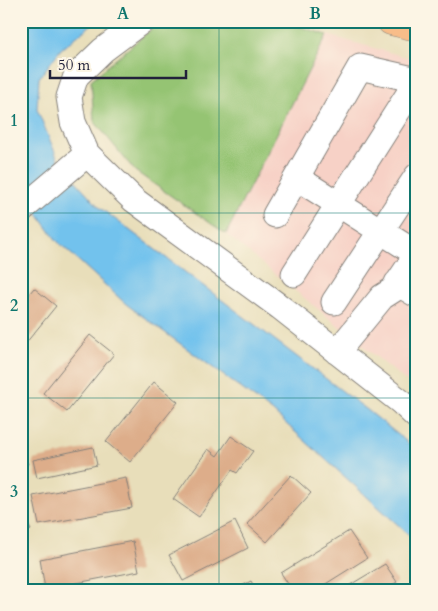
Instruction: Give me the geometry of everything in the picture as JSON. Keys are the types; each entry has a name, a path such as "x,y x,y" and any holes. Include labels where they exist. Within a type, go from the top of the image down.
{"main road":[{"path":"391,21 417,27"}],"street":[{"path":"142,21 104,50 76,76 69,97 72,122 85,156 134,200 280,307 401,402 417,417"},
{"path":"275,215 360,67 417,80 294,274"},
{"path":"22,209 85,156"},
{"path":"334,302 417,176"},
{"path":"297,178 417,254 396,295 343,357"}],"shaded area":[{"path":"327,35 417,60 417,390 226,234"}],"green space":[{"path":"161,21 281,21 327,35 226,234 135,171 94,121 91,80"}],"water":[{"path":"21,21 96,21 61,49 39,78 37,109 59,162 99,207 370,412 417,450 417,542 272,411 126,304 57,241 21,190"}],"building":[{"path":"34,288 56,306 21,349 21,304"},
{"path":"90,335 114,354 67,412 43,393"},
{"path":"154,382 178,402 130,462 106,442"},
{"path":"231,436 253,451 237,473 232,470 199,517 173,499 208,449 217,456"},
{"path":"93,447 97,465 37,478 33,460"},
{"path":"21,450 28,464 21,467"},
{"path":"291,475 311,493 267,542 247,524"},
{"path":"126,478 132,508 39,525 33,496"},
{"path":"21,511 31,530 21,534"},
{"path":"235,521 248,548 183,581 169,555"},
{"path":"349,531 367,558 316,590 292,590 281,573"},
{"path":"133,541 139,571 45,589 40,559"},
{"path":"385,564 397,582 384,590 353,590 350,585"},
{"path":"251,581 256,590 234,590"}]}
